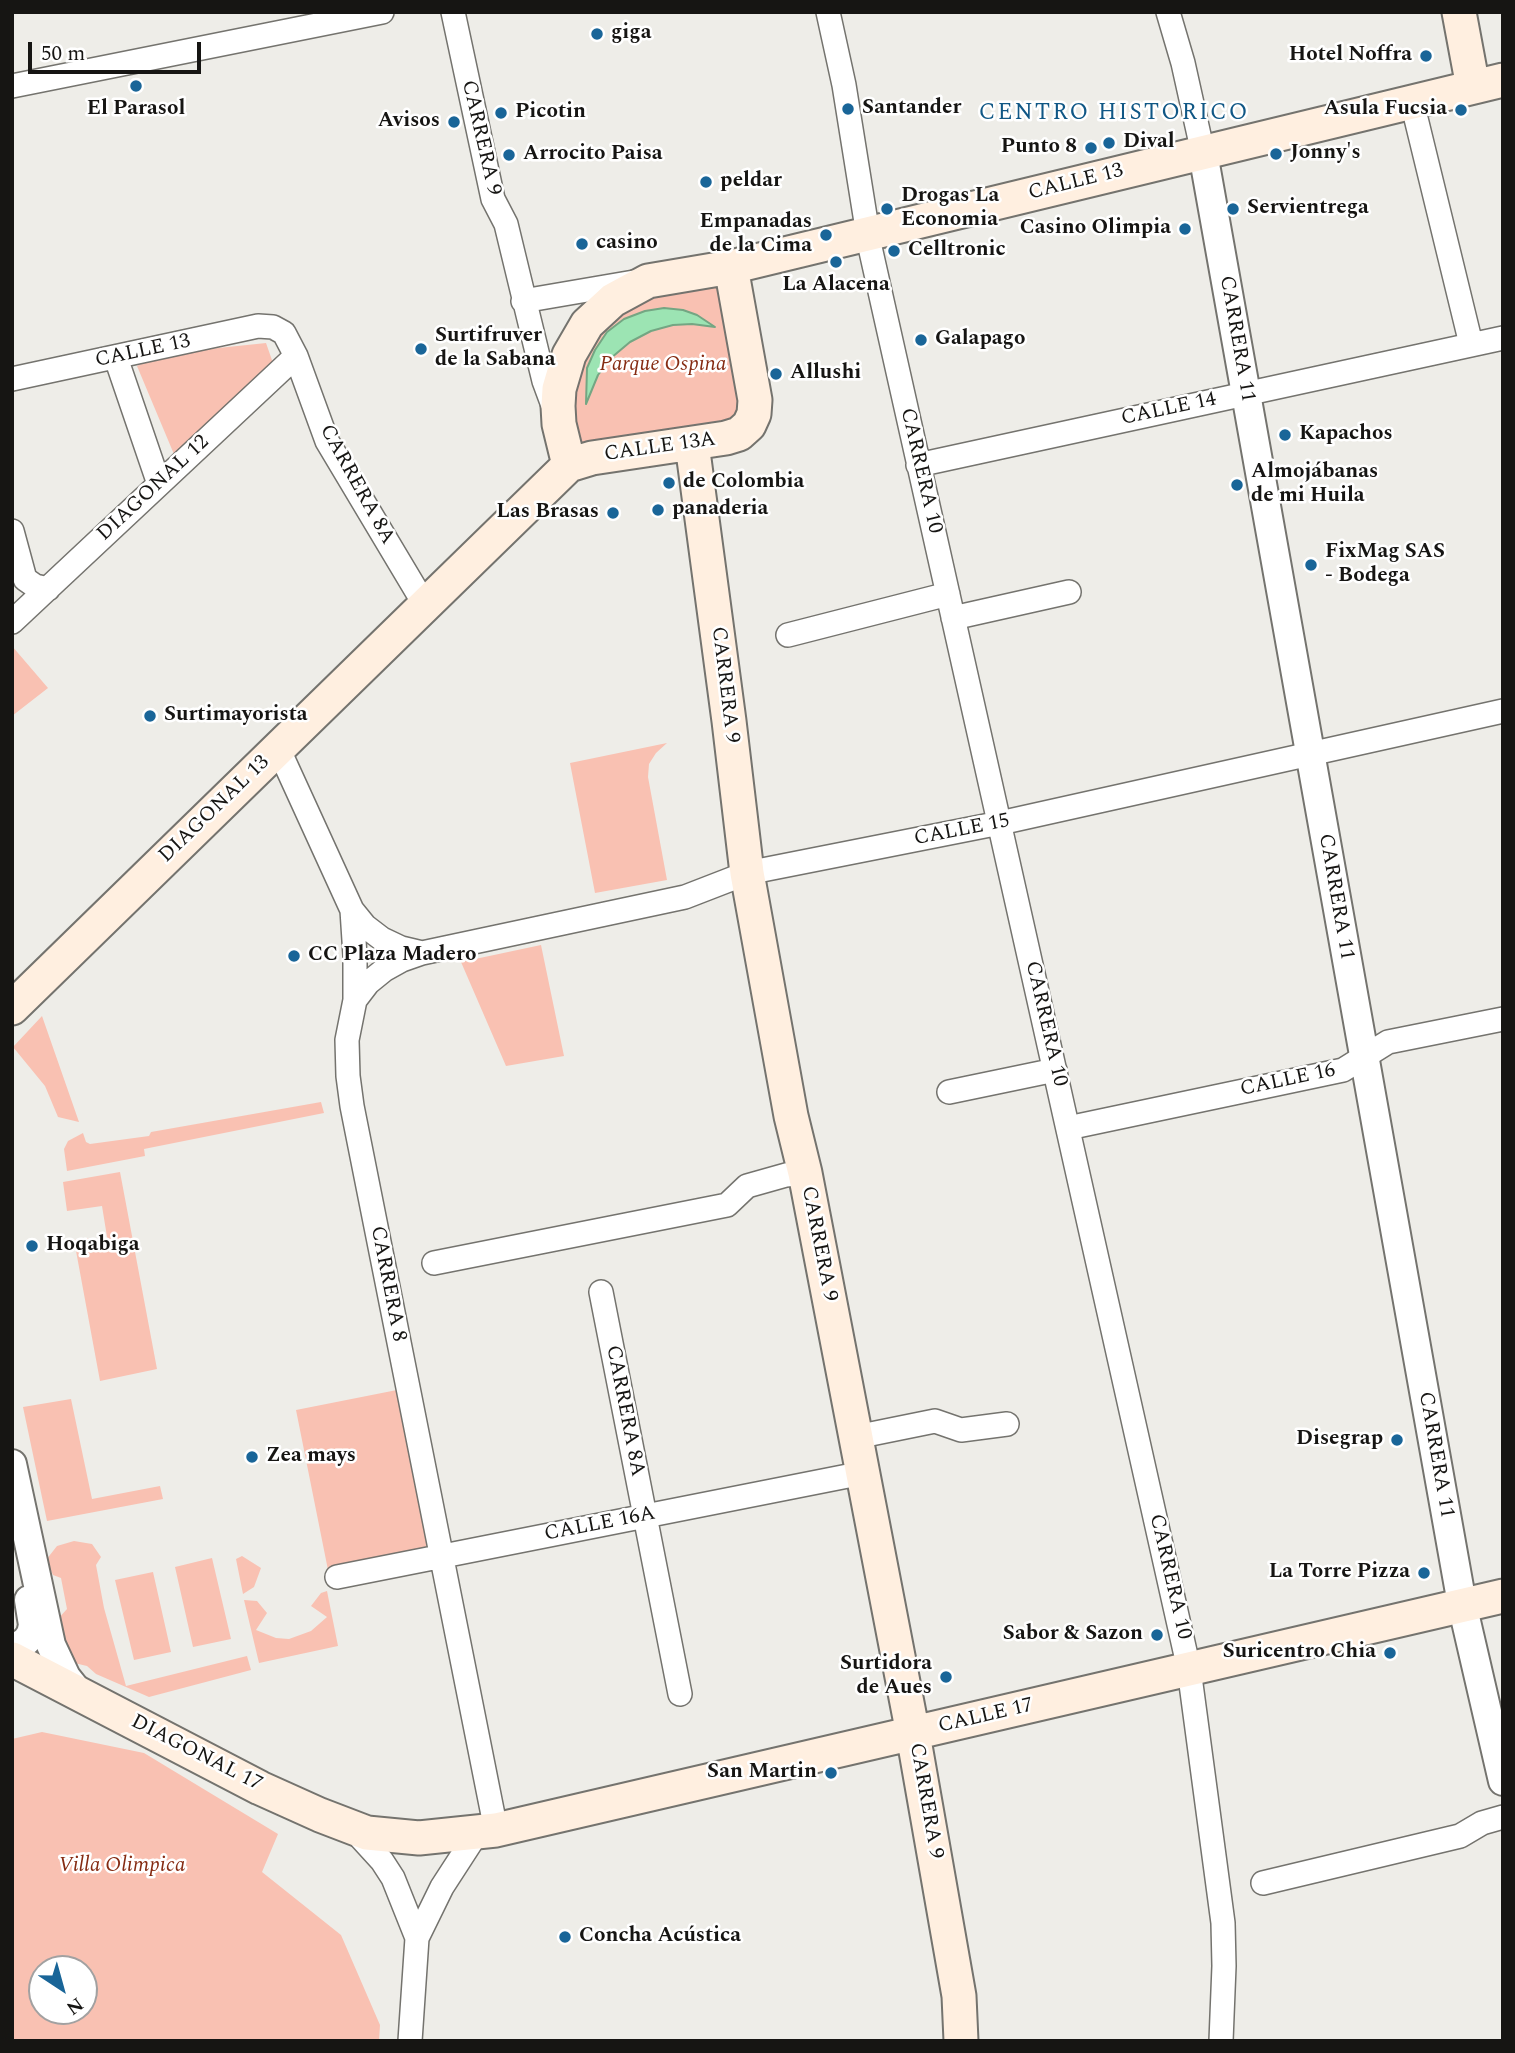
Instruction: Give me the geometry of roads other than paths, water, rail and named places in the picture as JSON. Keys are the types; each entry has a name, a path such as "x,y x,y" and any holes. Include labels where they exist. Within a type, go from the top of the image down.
{"main road":[{"path":"1460,12 1488,83"},
{"name":"CALLE 13","path":"569,465 559,424 558,407 561,380 569,355 587,324 613,300 648,281 730,267 1488,83"},
{"name":"CALLE 13A","path":"569,465 592,458 726,438 739,434 749,425 754,414 755,400 730,267"},
{"name":"CARRERA 9","path":"692,444 747,873 791,1116 805,1172 913,1734 959,1996 961,2041"},
{"name":"DIAGONAL 13","path":"12,1008 569,465"},
{"name":"CALLE 17","path":"372,1836 419,1838 486,1831 1503,1596"},
{"name":"DIAGONAL 17","path":"12,1659 272,1793 372,1836"}],"street":[{"path":"12,86 382,12"},
{"name":"CARRERA 9","path":"453,12 493,199 506,224 523,302 544,381 559,424"},
{"name":"CARRERA 10","path":"828,12 845,85 868,234 918,465 1189,1669 1223,1923 1221,2041"},
{"name":"CARRERA 11","path":"1168,12 1183,63 1203,153 1462,1604 1503,1781"},
{"path":"1412,102 1471,344"},
{"name":"CALLE 13","path":"523,302 616,284 648,281"},
{"name":"CALLE 13","path":"12,379 258,326 273,327"},
{"name":"CARRERA 8A","path":"273,327 284,333 296,356 327,441 425,605"},
{"name":"CALLE 14","path":"918,465 1503,338"},
{"name":"DIAGONAL 12","path":"12,622 296,356"},
{"path":"116,358 159,484"},
{"path":"12,531 25,579 34,586 48,589"},
{"path":"953,618 1069,592"},
{"path":"788,635 947,594"},
{"name":"CALLE 15","path":"355,1000 368,983 384,970 422,953 685,897 747,873 1000,824 1503,711"},
{"name":"CARRERA 8","path":"278,748 352,910 355,1000 347,1040 352,1106 440,1557 486,1831"},
{"name":"CALLE 15","path":"352,910 365,926 382,939 401,948 422,953"},
{"name":"CALLE 16","path":"1068,1128 1343,1070 1388,1042 1503,1019"},
{"path":"949,1092 1055,1070"},
{"path":"434,1263 727,1205 747,1186 805,1172"},
{"name":"CARRERA 8A","path":"601,1292 680,1694"},
{"path":"856,1437 935,1421 961,1430 1007,1424"},
{"path":"12,1464 51,1645 66,1677 78,1692"},
{"name":"CALLE 16A","path":"337,1577 863,1473"},
{"path":"12,1523 33,1625 26,1642 12,1650"},
{"path":"1264,1882 1460,1836 1482,1823 1503,1817"},
{"path":"410,2041 417,1938 442,1887 486,1831"},
{"path":"372,1836 382,1861 393,1878 417,1938"}],"place":[{"name":"giga","path":"597,34"},
{"name":"Hotel Noffra","path":"1426,56"},
{"name":"El Parasol","path":"136,86"},
{"name":"Santander","path":"848,109"},
{"name":"Asula Fucsia","path":"1461,110"},
{"name":"Picotin","path":"501,113"},
{"name":"Avisos","path":"454,122"},
{"name":"Dival","path":"1109,143"},
{"name":"Punto 8","path":"1091,148"},
{"name":"Jonny's","path":"1276,154"},
{"name":"Arrocito Paisa","path":"509,155"},
{"name":"peldar","path":"706,182"},
{"name":"Drogas La Economia","path":"887,209"},
{"name":"Servientrega","path":"1233,209"},
{"name":"Casino Olimpia","path":"1185,229"},
{"name":"Empanadas de la Cima","path":"826,235"},
{"name":"casino","path":"582,244"},
{"name":"Celltronic","path":"894,251"},
{"name":"La Alacena","path":"836,262"},
{"name":"Galapago","path":"921,340"},
{"name":"Surtifruver de la Sabana","path":"421,349"},
{"name":"Allushi","path":"776,374"},
{"name":"Kapachos","path":"1285,435"},
{"name":"de Colombia","path":"669,483"},
{"name":"Almojábanas de mi Huila","path":"1237,485"},
{"name":"panaderia","path":"658,510"},
{"name":"Las Brasas","path":"613,513"},
{"name":"FixMag SAS - Bodega","path":"1311,565"},
{"name":"Surtimayorista","path":"150,716"},
{"name":"CC Plaza Madero","path":"294,956"},
{"name":"Hoqabiga","path":"32,1246"},
{"name":"Disegrap","path":"1397,1440"},
{"name":"Zea mays","path":"252,1457"},
{"name":"La Torre Pizza","path":"1424,1573"},
{"name":"Sabor & Sazon","path":"1157,1635"},
{"name":"Suricentro Chia","path":"1390,1653"},
{"name":"Surtidora de Aues","path":"946,1677"},
{"name":"San Martin","path":"831,1773"},
{"name":"Concha Acústica","path":"565,1937"}],"district":[{"name":"CENTRO HISTORICO","path":"1114,114"}],"park label":[{"name":"Parque Ospina","path":"663,366"},
{"name":"Villa Olimpica","path":"122,1867"}]}
